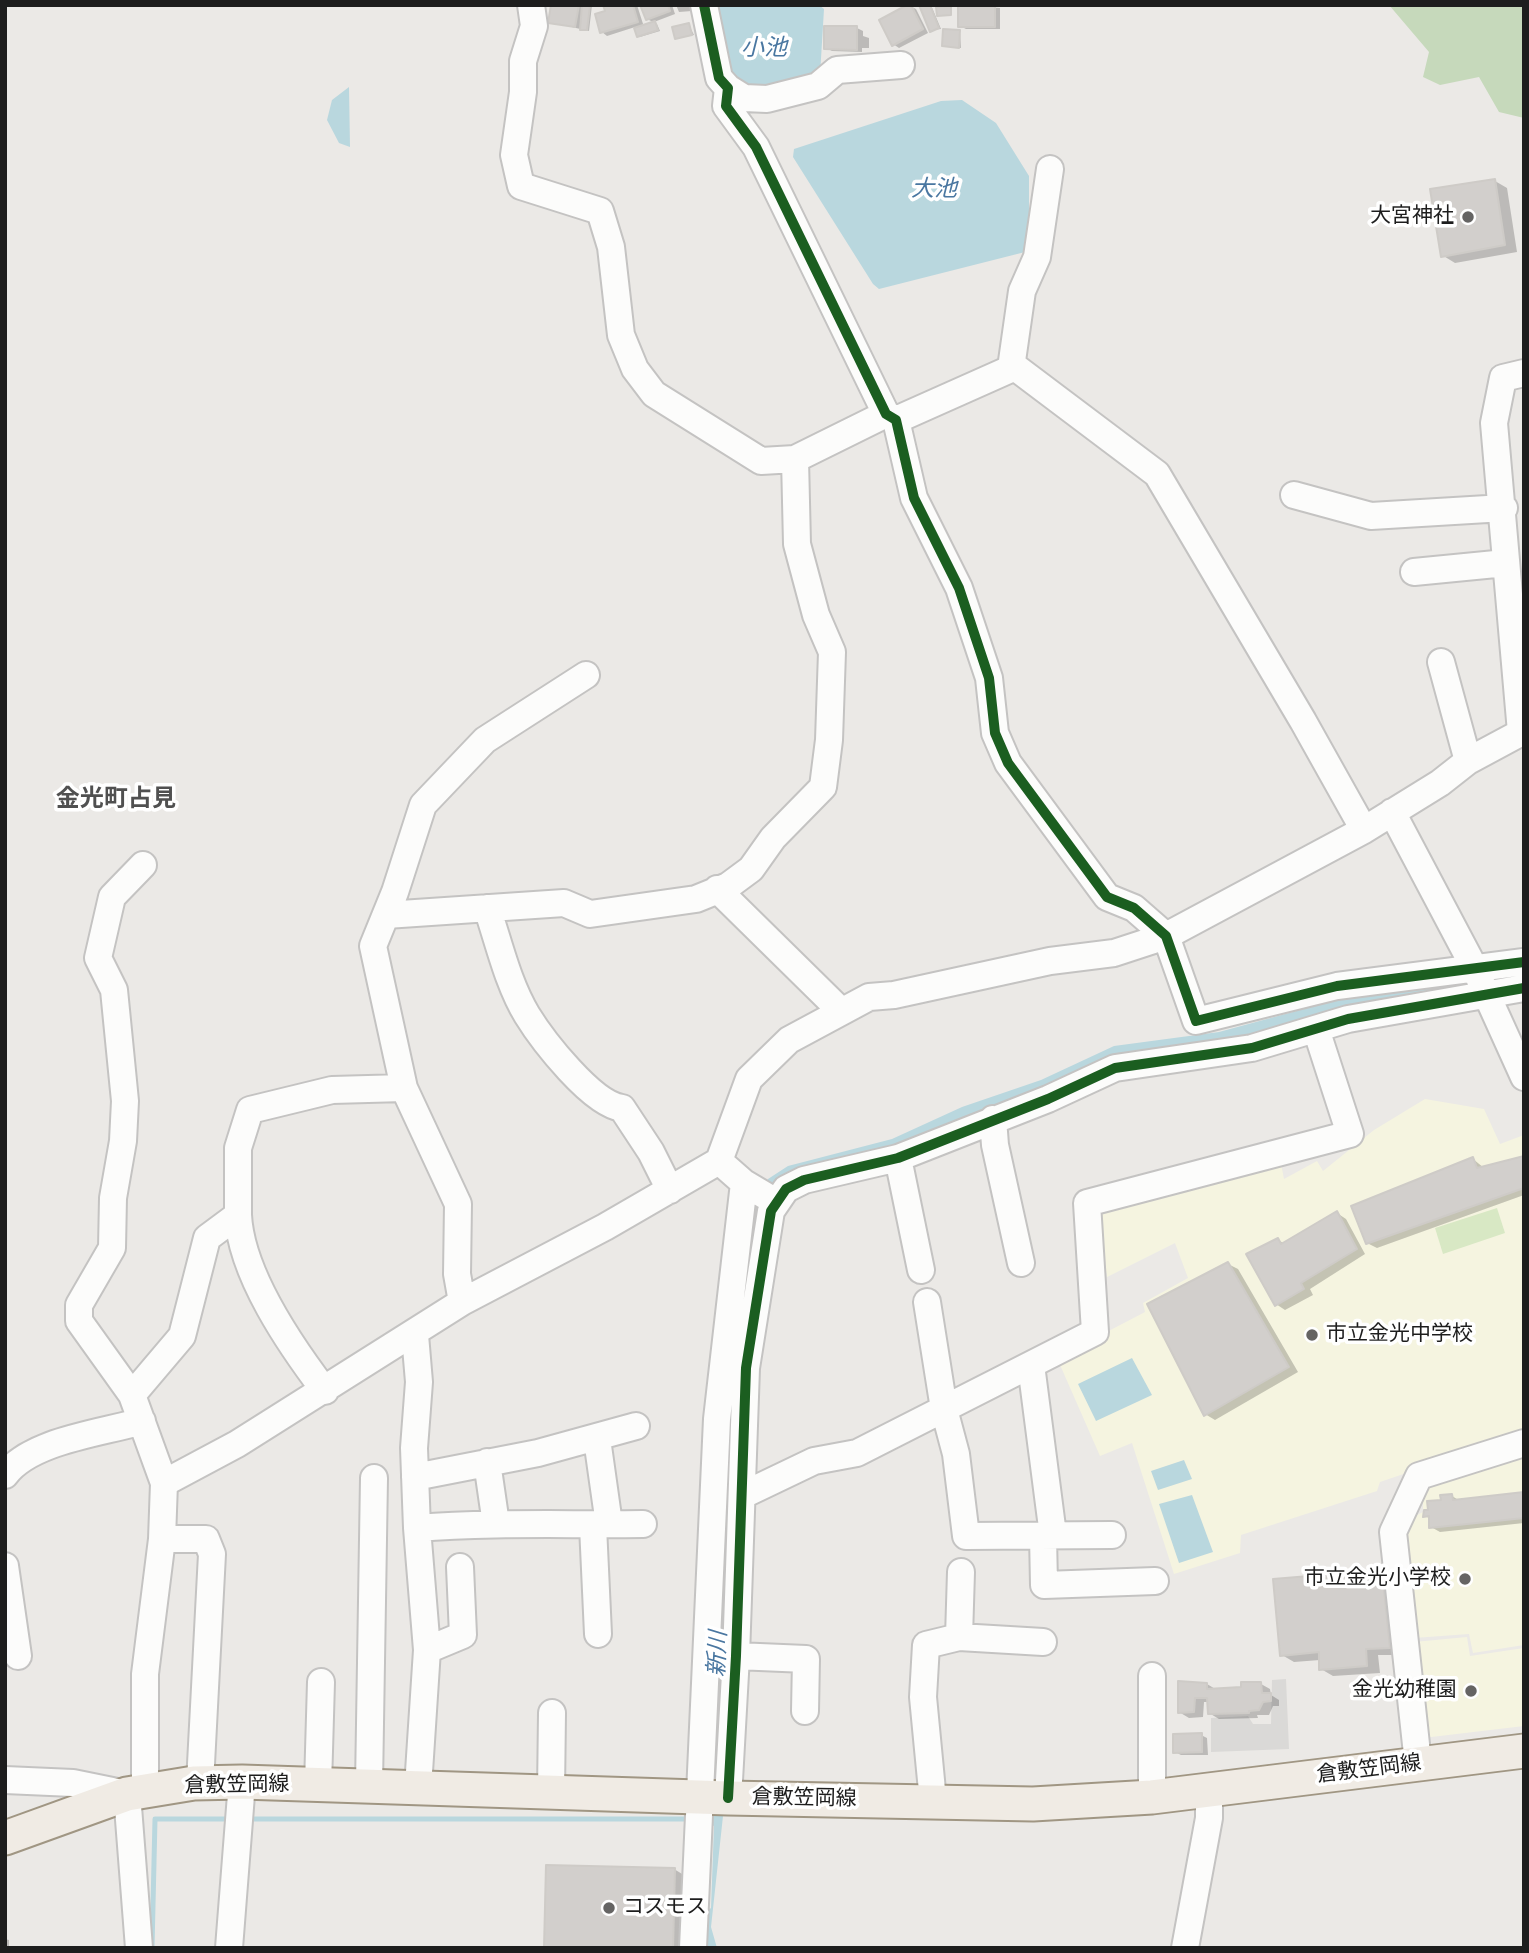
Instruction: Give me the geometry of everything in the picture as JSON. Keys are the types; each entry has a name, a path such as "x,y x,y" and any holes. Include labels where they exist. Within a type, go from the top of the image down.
{"main road":[{"name":"倉敷笠岡線","path":"5,1838 136,1793 200,1783 239,1808 318,1785 713,1798 1045,1804 1152,1797 1524,1751"}],"street":[{"path":"531,5 534,26 523,61 523,92 514,155 521,186 600,211 611,247 621,335 635,369 654,394 761,461 794,459 1015,367 1035,380 1087,424 1157,474 1364,830"},
{"path":"704,5 719,78 728,88 744,98 767,99 818,86 837,70 901,65"},
{"path":"728,88 726,106 756,147 891,417 914,498 959,588 989,678 995,733 1008,763 1107,897 1134,908 1166,936 1196,1021 1201,1057"},
{"path":"1012,368 1022,291 1037,257 1050,169"},
{"path":"164,1483 237,1444 325,1391 462,1302 719,1161 749,1079 789,1040 841,1010 869,997 894,995 1050,961 1114,953 1166,936 1220,910 1364,830 1440,783 1468,761 1522,731 1506,563 1504,508 1494,423 1503,378 1524,373"},
{"path":"386,915 564,904 590,914 696,899 728,886 751,869 773,838 822,787 830,740 832,652 816,615 797,544 794,459"},
{"path":"1294,495 1371,516 1504,508"},
{"path":"1414,572 1506,563"},
{"path":"1441,662 1468,761"},
{"path":"462,1302 457,1274 458,1204 404,1088 373,946 423,806 485,740 586,674"},
{"path":"1392,812 1480,983 1524,1077"},
{"path":"139,1948 136,1793 145,1674 162,1539 164,1483 131,1395 79,1321 79,1305 112,1248 113,1198 123,1140 125,1101 114,990 98,958 112,897 143,865"},
{"path":"717,889 841,1010"},
{"path":"487,908 526,1014 584,1085 612,1107 622,1108 670,1190"},
{"path":"693,1948 736,1656 746,1368 765,1248 776,1202 786,1189 804,1180 898,1158 1048,1099 1115,1068 1252,1048 1348,1018 1480,983 1524,962"},
{"path":"1196,1021 1337,986 1480,983 1524,988"},
{"path":"743,1496 814,1461 857,1453 1096,1332 1087,1203 1350,1135 1316,1029"},
{"path":"325,1391 288,1343 249,1260 238,1215 238,1148 250,1110 332,1090 404,1088"},
{"path":"993,1119 995,1144 1021,1263"},
{"path":"898,1158 921,1270"},
{"path":"719,1161 744,1183 776,1202"},
{"path":"713,1798 717,1419 744,1183"},
{"path":"131,1395 183,1336 207,1238 238,1215"},
{"path":"927,1302 944,1409 957,1454 966,1536 1112,1535"},
{"path":"415,1335 419,1382 415,1477 427,1650 418,1787"},
{"path":"1031,1365 1048,1535 1044,1585 1155,1581"},
{"path":"5,1475 10,1468 45,1448 142,1421"},
{"path":"415,1477 597,1439 636,1426"},
{"path":"597,1439 601,1525 598,1634"},
{"path":"1418,1763 1393,1532 1419,1476 1524,1443"},
{"path":"487,1462 496,1524"},
{"path":"369,1785 374,1478"},
{"path":"417,1528 496,1524 643,1524"},
{"path":"162,1539 206,1539 212,1554 200,1783"},
{"path":"5,1566 18,1656"},
{"path":"427,1650 463,1635 460,1567"},
{"path":"959,1637 961,1572"},
{"path":"933,1801 923,1697 926,1645 959,1637 1043,1642"},
{"path":"736,1656 806,1659 805,1711"},
{"path":"1152,1676 1152,1797"},
{"path":"318,1785 321,1682"},
{"path":"551,1792 552,1713"},
{"path":"5,1780 73,1783 136,1793"},
{"path":"1185,1948 1209,1818 1209,1790"},
{"path":"229,1948 239,1808"}],"shaded area":[{"name":"市立金光中学校","path":"1425,1099 1484,1109 1500,1144 1524,1135 1524,1433 1380,1482 1377,1491 1241,1535 1240,1553 1174,1574 1132,1443 1100,1456 1057,1358 1145,1312 1143,1303 1188,1278 1175,1243 1107,1277 1097,1207 1280,1158 1284,1179 1317,1161 1323,1171 1374,1130"},
{"name":"市立金光小学校","path":"1524,1453 1524,1645 1473,1653 1469,1634 1414,1638 1399,1524 1423,1512 1423,1484"},
{"name":"金光幼稚園","path":"1467,1637 1470,1656 1524,1648 1524,1726 1423,1738 1414,1642"},
{"path":"1286,1679 1289,1749 1211,1752 1211,1718 1248,1716 1253,1724 1271,1724 1272,1680"}],"green space":[{"path":"1389,5 1524,5 1524,118 1499,112 1479,77 1440,85 1423,77 1429,52"},
{"path":"1497,1208 1505,1233 1443,1254 1435,1228"}],"water":[{"name":"小池","path":"711,5 819,5 824,9 820,75 757,95 729,78"},
{"path":"349,87 350,147 339,143 327,120 332,100"},
{"name":"大池","path":"962,100 996,123 1029,176 1029,251 879,289 873,284 793,157 794,149 941,101"},
{"name":"新川","path":"1524,968 1524,983 1205,1048 768,1207 723,1816 711,1927 717,1948 699,1948 706,1912 711,1908 714,1826 705,1822 720,1496 754,1199 768,1179 788,1166 892,1139 962,1107 1041,1080 1114,1046 1219,1032 1337,1000 1341,994"},
{"path":"1132,1358 1152,1395 1096,1421 1078,1384"},
{"path":"1184,1460 1192,1479 1158,1490 1151,1471"},
{"path":"1192,1495 1213,1552 1179,1563 1159,1504"}],"building":[{"path":"551,5 579,5 575,27 548,23"},
{"path":"582,5 590,5 587,30 580,30"},
{"path":"603,5 633,5 638,22 600,33 595,14 605,11"},
{"path":"640,5 668,5 670,11 646,20"},
{"path":"911,5 923,29 892,46 879,20"},
{"path":"919,5 930,5 939,28 930,32"},
{"path":"958,5 995,5 995,27 958,27"},
{"path":"951,6 951,15 937,16 936,7"},
{"path":"655,21 658,30 637,37 634,28"},
{"path":"689,23 692,35 675,39 672,27"},
{"path":"824,26 857,26 857,50 824,49"},
{"path":"943,29 960,30 959,48 942,46"},
{"name":"大宮神社","path":"1495,179 1505,245 1441,257 1430,189"},
{"path":"1524,1156 1524,1188 1366,1244 1351,1206 1473,1157 1477,1168"},
{"path":"1337,1211 1357,1249 1301,1283 1304,1289 1275,1306 1246,1254 1278,1238 1281,1244"},
{"path":"1228,1262 1289,1367 1204,1416 1147,1304"},
{"path":"1524,1492 1524,1518 1429,1528 1429,1516 1423,1517 1424,1510 1428,1510 1427,1501 1441,1500 1440,1495 1452,1494 1453,1500"},
{"path":"1382,1570 1390,1648 1366,1649 1367,1666 1319,1670 1319,1652 1280,1656 1273,1579"},
{"path":"1178,1681 1207,1683 1207,1689 1241,1687 1241,1682 1261,1682 1262,1693 1271,1693 1271,1701 1263,1702 1259,1710 1249,1713 1208,1714 1207,1698 1195,1698 1194,1712 1178,1713"},
{"path":"1202,1733 1202,1752 1173,1753 1173,1734"},
{"name":"コスモス","path":"546,1865 675,1868 673,1948 544,1948"}],"waterway":[{"path":"152,1948 155,1819 233,1819"},
{"path":"247,1819 692,1819"}],"cycle path":[{"path":"704,5 719,78 728,88 726,106 756,147 886,414 896,420 914,498 959,588 989,678 995,733 1008,763 1107,897 1134,908 1166,936 1196,1021 1337,986 1524,962"},
{"path":"728,1798 746,1368 771,1211 786,1189 804,1180 898,1158 1048,1099 1115,1068 1252,1048 1348,1019 1524,988"}],"place":[{"name":"大宮神社","path":"1468,217"},
{"name":"市立金光中学校","path":"1312,1335"},
{"name":"市立金光小学校","path":"1465,1579"},
{"name":"金光幼稚園","path":"1471,1691"},
{"name":"コスモス","path":"609,1908"}],"district":[{"name":"金光町占見","path":"116,800"}]}
